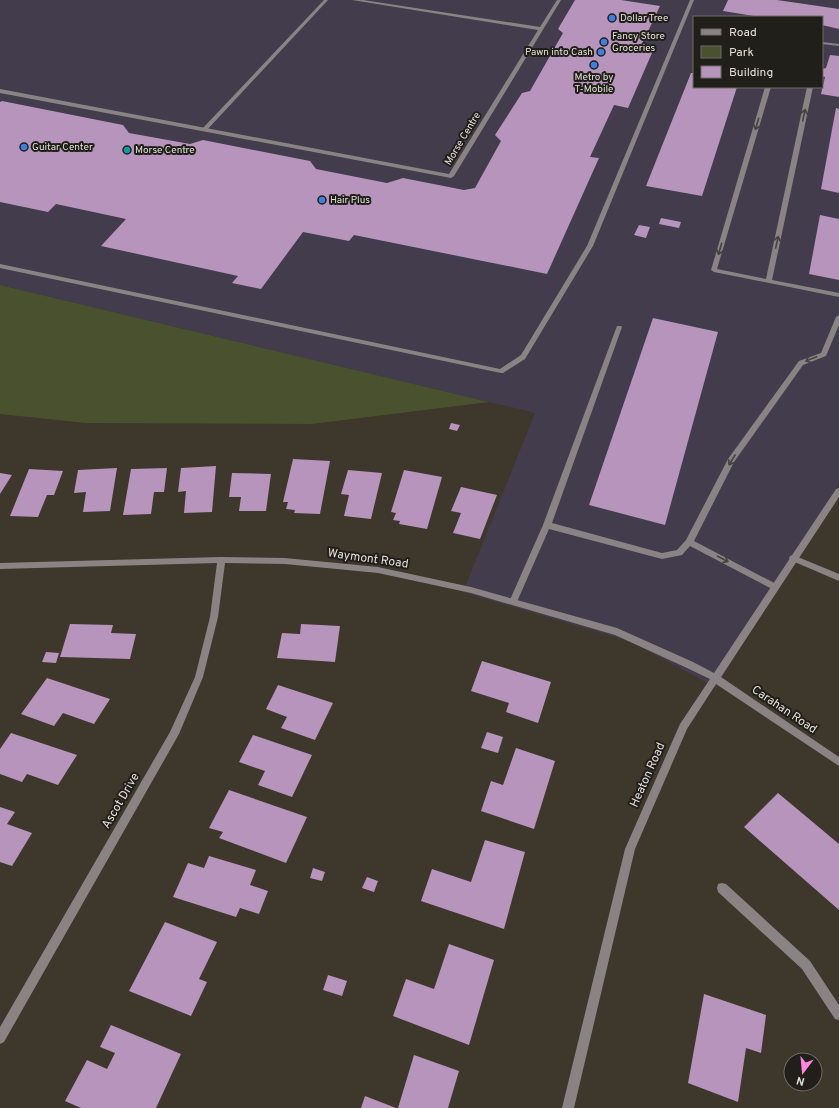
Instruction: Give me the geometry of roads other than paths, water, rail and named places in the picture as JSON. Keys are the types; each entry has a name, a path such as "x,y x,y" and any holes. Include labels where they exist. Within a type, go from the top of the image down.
{"street":[{"path":"204,130 326,0"},
{"path":"354,0 376,2 541,29"},
{"name":"Morse Centre","path":"0,91 451,176 559,0"},
{"path":"0,266 501,371 523,357 590,246 692,0"},
{"path":"823,43 839,45"},
{"path":"768,88 714,270 839,295"},
{"path":"769,281 810,88"},
{"path":"547,525 662,556 679,553 689,542 731,461 801,363 824,354 839,317"},
{"path":"512,602 547,525 619,328"},
{"name":"Heaton Road","path":"568,1108 630,849 683,727 793,558 839,491"},
{"path":"689,542 775,587"},
{"path":"793,558 839,578"},
{"name":"Waymont Road","path":"0,566 221,560 285,561 378,570 471,590 617,632 715,678"},
{"name":"Ascot Drive","path":"0,1038 174,734 199,677 214,616 221,560"},
{"name":"Carahan Road","path":"715,678 839,762"},
{"path":"722,888 806,965 839,1015"}],"place":[{"name":"Dollar Tree","path":"612,18"},
{"name":"Fancy Store Groceries","path":"604,42"},
{"name":"Pawn into Cash","path":"601,52"},
{"name":"Metro by T-Mobile","path":"594,65"},
{"name":"Guitar Center","path":"24,147"},
{"name":"Morse Centre","path":"127,150"},
{"name":"Hair Plus","path":"322,200"}]}
